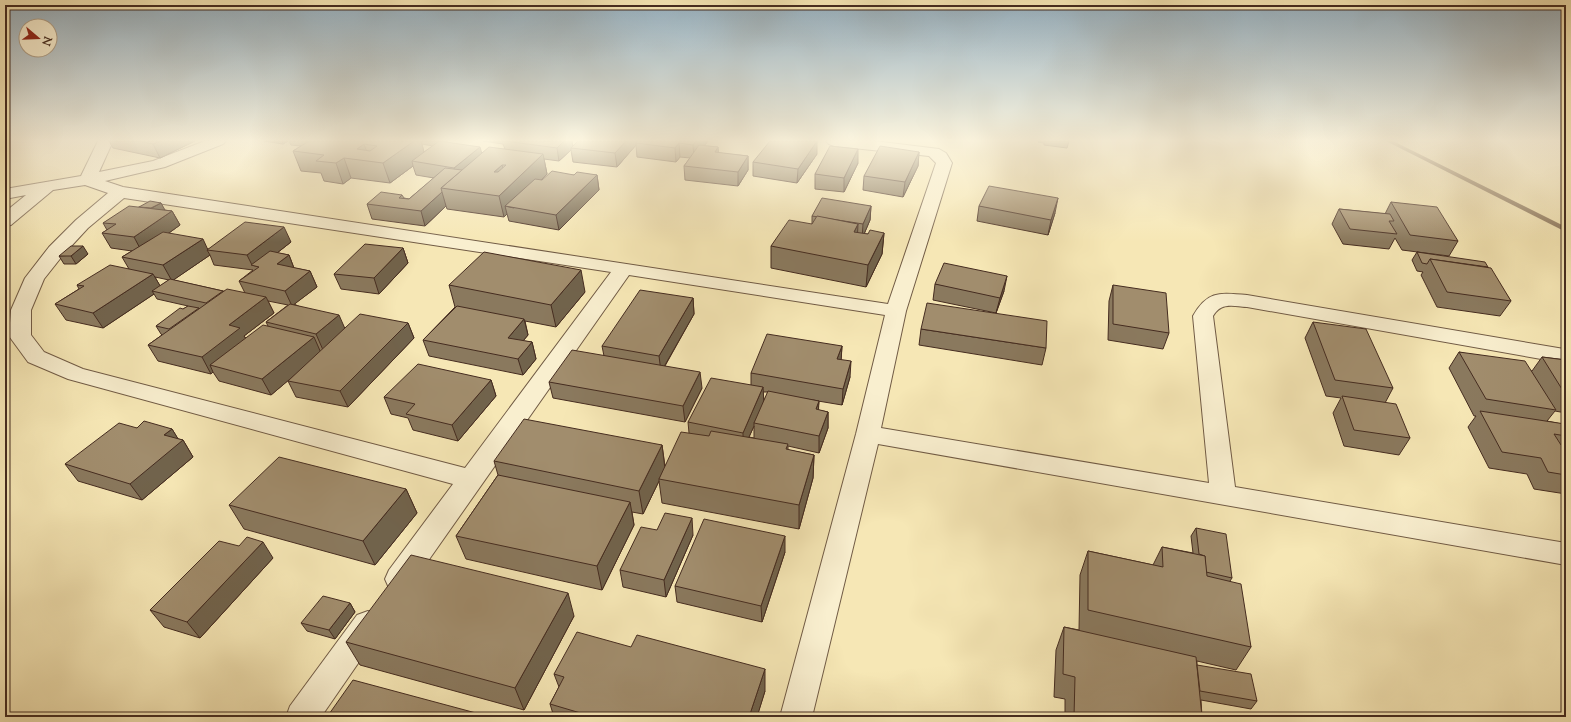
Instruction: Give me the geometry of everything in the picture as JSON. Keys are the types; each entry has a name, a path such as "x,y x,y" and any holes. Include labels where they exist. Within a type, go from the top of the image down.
{"street":[{"path":"87,180 89,175"},
{"path":"5,194 115,175"},
{"path":"796,717 868,434 896,311 940,175"},
{"path":"87,180 120,192 624,268 896,311"},
{"path":"5,221 47,186"},
{"path":"120,192 82,224 56,251 34,278 21,310 20,336 36,357 76,374 470,479"},
{"path":"302,717 470,479 624,268"},
{"path":"1223,496 1203,316 1209,305 1222,299 1247,301 1564,356"},
{"path":"868,434 1566,554"}],"building":[{"path":"437,175 457,175 441,188 442,192 421,211 367,204 381,192 402,195 399,198 409,199"},
{"path":"457,175 521,175 499,196 441,188"},
{"path":"548,175 597,175 556,215 505,206 535,179 542,180"},
{"path":"820,175 846,175 844,178"},
{"path":"865,175 908,175 905,182 864,176"},
{"path":"989,186 1058,198 1051,220 979,206"},
{"path":"822,198 871,206 863,224 812,216"},
{"path":"150,201 161,203 151,208 139,207"},
{"path":"1391,202 1437,207 1458,241 1410,235"},
{"path":"129,206 172,211 134,237 102,233 116,224 103,223"},
{"path":"1339,209 1390,214 1394,221 1389,221 1397,234 1350,229"},
{"path":"817,216 858,224 854,232 868,234 870,230 884,233 868,265 771,246 789,220 812,224"},
{"path":"245,222 284,227 247,255 207,250"},
{"path":"163,232 203,239 163,265 122,257"},
{"path":"365,244 403,248 374,278 334,274"},
{"path":"71,246 83,246 71,256 59,256"},
{"path":"270,251 289,255 277,264 310,271 285,291 239,281 259,267 251,265"},
{"path":"484,252 581,270 551,305 449,285"},
{"path":"1417,252 1485,262 1488,267 1430,259 1427,264 1422,263"},
{"path":"1430,259 1491,268 1511,301 1447,292"},
{"path":"944,263 1007,276 1000,298 935,284"},
{"path":"110,265 153,274 93,313 55,304 84,286 77,285"},
{"path":"170,279 223,291 206,303 152,291"},
{"path":"1113,285 1166,293 1169,333 1113,324"},
{"path":"227,289 266,297 229,325 240,328 202,357 148,345"},
{"path":"640,290 693,298 659,356 602,346"},
{"path":"927,303 1047,321 1046,348 921,329"},
{"path":"290,304 339,315 316,334 266,322"},
{"path":"188,306 199,308 169,329 156,326 180,308 183,309"},
{"path":"457,306 524,319 508,338 532,342 518,359 423,340"},
{"path":"360,314 408,323 340,391 288,381"},
{"path":"1313,322 1366,329 1393,388 1335,380"},
{"path":"263,325 314,337 262,379 210,365"},
{"path":"767,334 842,346 837,359 851,361 843,389 751,373"},
{"path":"572,350 700,372 683,406 549,382"},
{"path":"1459,352 1525,361 1556,410 1486,399"},
{"path":"1542,357 1566,360 1566,394 1565,394"},
{"path":"418,364 491,380 452,425 406,414 415,404 384,397"},
{"path":"711,378 763,387 743,433 688,422"},
{"path":"768,391 819,401 816,409 828,412 819,436 754,423"},
{"path":"1342,396 1396,404 1410,438 1354,430"},
{"path":"1480,411 1565,424 1566,436 1554,434 1561,445 1566,446 1566,475 1548,472 1541,458 1502,452"},
{"path":"524,419 662,445 639,491 494,461"},
{"path":"144,421 172,429 164,435 183,440 130,484 65,464 119,423 137,428"},
{"path":"711,431 788,444 786,449 814,455 799,505 659,479 681,432 709,436"},
{"path":"279,457 406,489 363,541 229,505"},
{"path":"498,475 630,502 597,566 456,536"},
{"path":"665,513 692,518 664,580 620,570 641,527 657,530"},
{"path":"704,519 785,536 761,606 675,586"},
{"path":"1196,528 1226,534 1232,578 1206,572 1205,556 1199,554"},
{"path":"247,537 263,542 187,622 150,610 219,541 239,546"},
{"path":"1162,547 1205,556 1207,576 1241,584 1251,647 1088,610 1088,551 1163,567"},
{"path":"411,555 568,593 515,688 346,642"},
{"path":"323,596 350,603 329,630 301,623"},
{"path":"1064,627 1196,657 1202,717 1074,717 1075,677 1063,674"},
{"path":"577,632 631,647 637,635 765,669 750,714 762,717 594,717 550,704 564,677 554,674"},
{"path":"1197,665 1251,674 1257,701 1200,691"},
{"path":"353,680 476,713 474,717 327,717"}],"waterway":[{"path":"1456,175 1566,230"}]}
